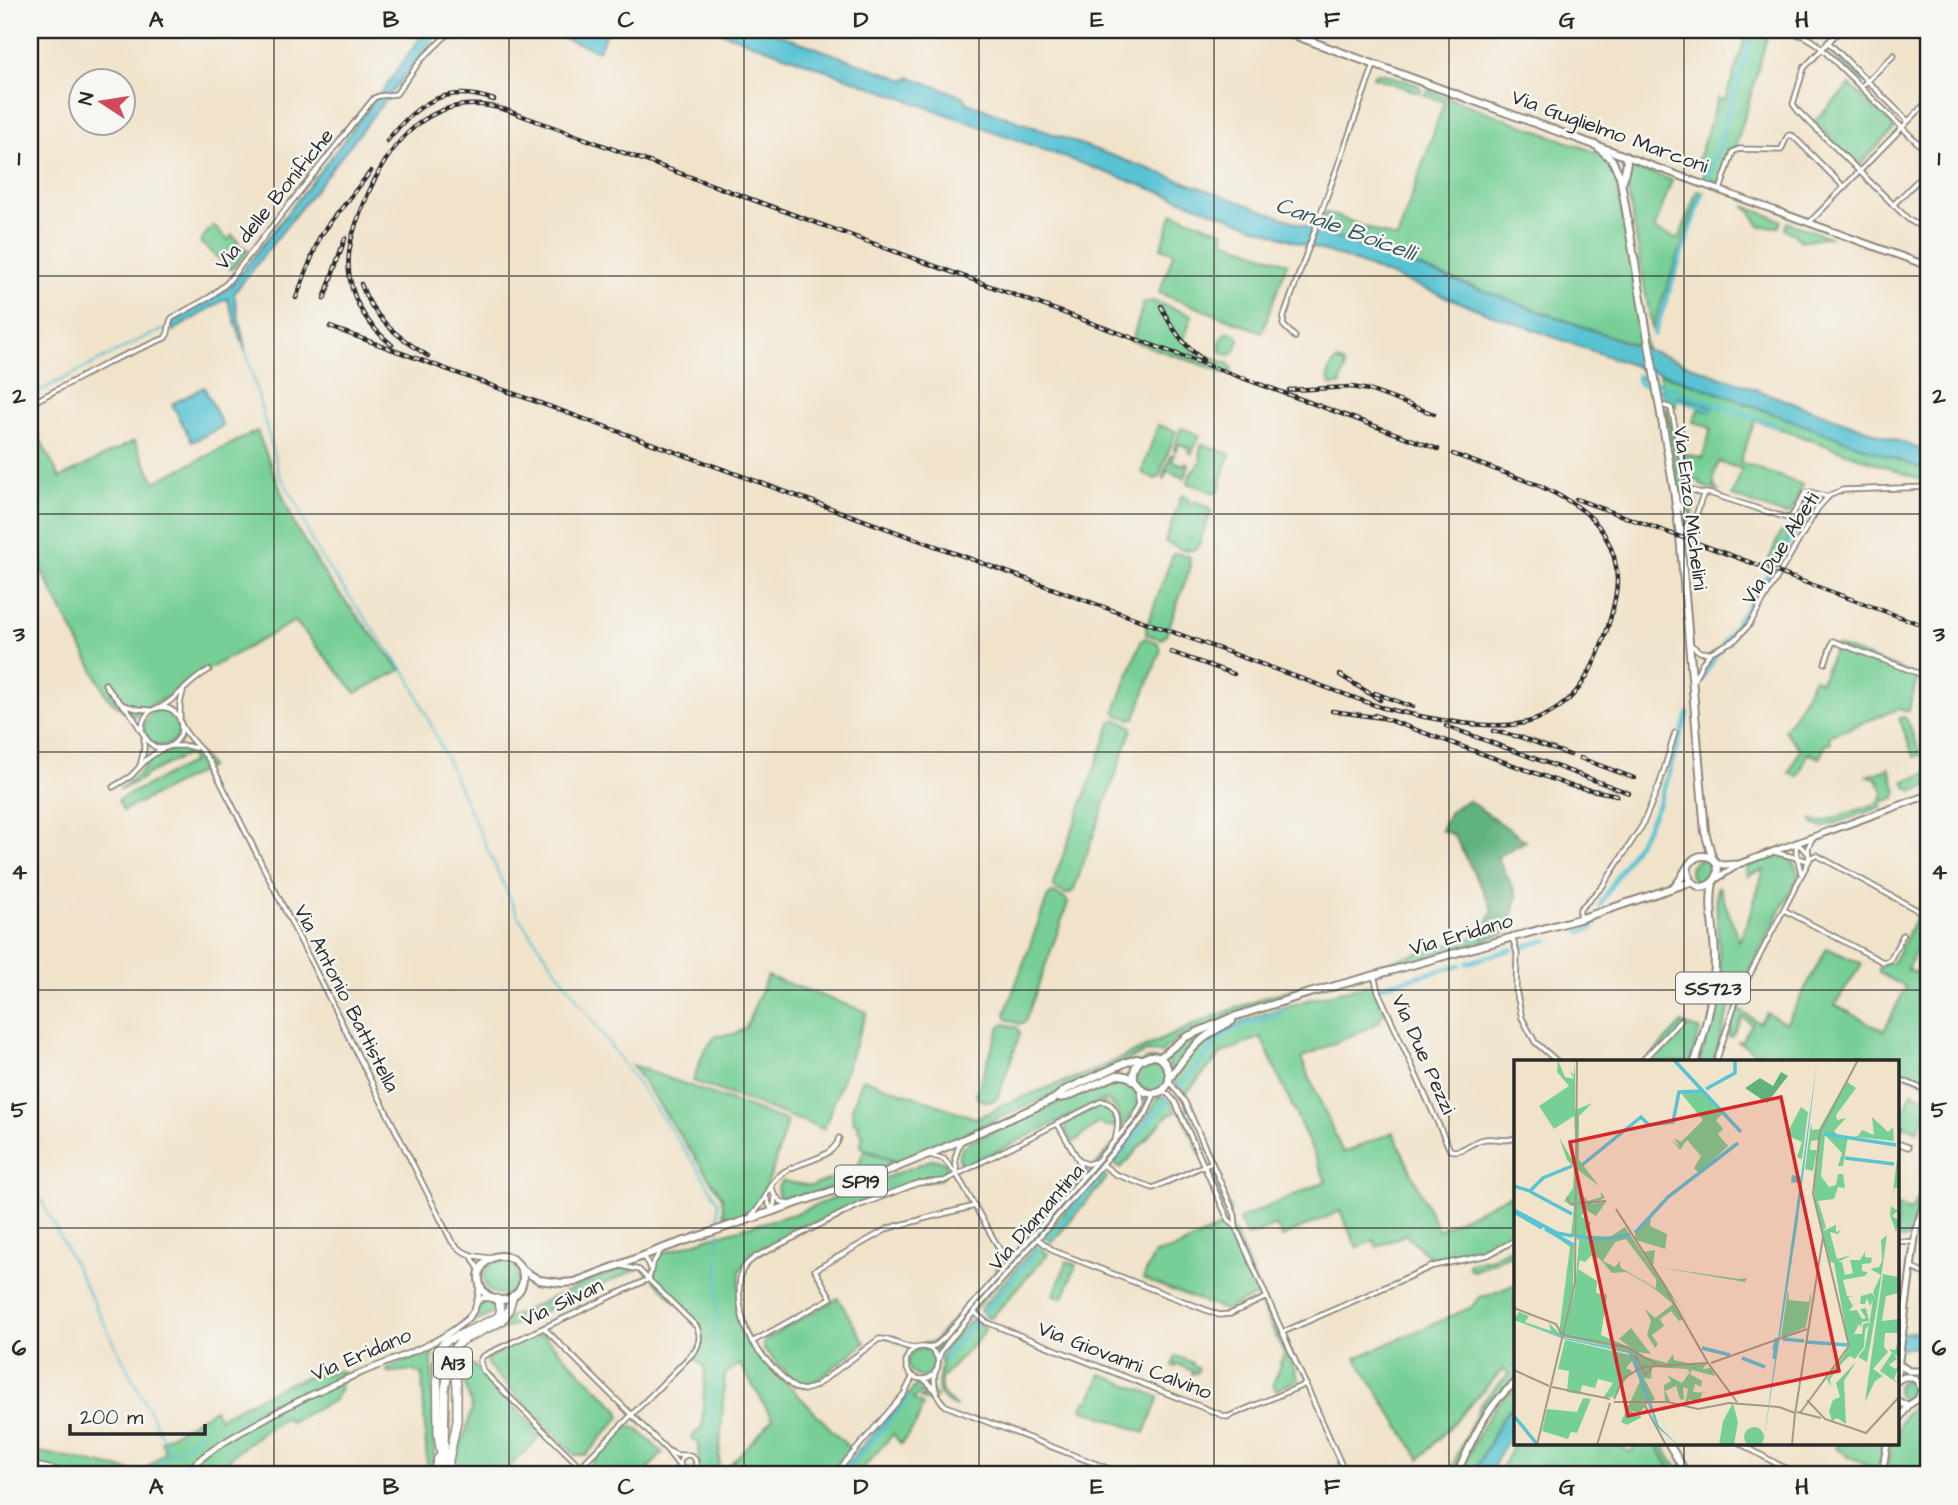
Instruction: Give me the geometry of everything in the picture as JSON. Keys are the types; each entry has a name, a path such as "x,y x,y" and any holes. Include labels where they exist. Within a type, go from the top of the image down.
{"highway":[{"name":"A13","path":"445,1475 445,1389 450,1358 458,1343 502,1321 513,1296"},
{"name":"A13","path":"433,1475 439,1447 437,1353 446,1341 498,1317 501,1310 495,1299"},
{"name":"A13","path":"445,1475 457,1421 457,1385 453,1359 455,1347"},
{"name":"A13","path":"439,1447 445,1475"},
{"path":"30,1466 74,1475"},
{"path":"30,1474 36,1475"}],"main road":[{"name":"Via Guglielmo Marconi","path":"1280,30 1928,265"},
{"name":"Via Enzo Michelini","path":"1596,145 1609,156 1618,173 1670,464 1680,535 1705,832 1714,861"},
{"name":"Via Enzo Michelini","path":"1622,191 1625,156"},
{"path":"1618,173 1625,156"},
{"path":"1626,166 1634,162 1645,163"},
{"path":"1674,887 1695,858 1705,856 1724,865 1739,864 1928,795"},
{"name":"Via Enzo Michelini","path":"1695,858 1701,850 1705,832"},
{"path":"1714,861 1718,870 1715,881"},
{"path":"1687,870 1691,882 1706,887 1739,864"},
{"name":"SS723","path":"1696,1060 1707,1024 1714,984 1712,912 1715,881"},
{"name":"Via Eridano","path":"1159,1058 1179,1041 1224,1020 1307,994 1514,941 1691,882"},
{"name":"SS723","path":"1698,886 1706,896 1712,912"},
{"name":"Via Eridano","path":"1158,1092 1185,1055 1203,1038 1256,1011"},
{"path":"1158,1092 1139,1088 1134,1080 1134,1070 1139,1062 1149,1057 1159,1058 1168,1067 1169,1080"},
{"name":"SP19","path":"513,1296 532,1281 570,1283 862,1181 961,1140 1127,1062 1143,1059"},
{"name":"SP19","path":"1054,1098 1066,1097 1111,1076 1121,1075 1134,1080"},
{"path":"1898,1373 1914,1242 1928,1189"},
{"path":"492,1258 480,1271 480,1283 484,1292 495,1299 513,1296"},
{"name":"SP19","path":"492,1258 509,1258 539,1280"},
{"path":"520,1288 523,1278 521,1269"},
{"path":"1900,1360 1909,1371 1925,1370"},
{"path":"1900,1360 1910,1377 1919,1382 1921,1391"},
{"path":"1898,1379 1925,1370"},
{"path":"1898,1421 1909,1405 1918,1399 1928,1382"},
{"path":"1456,1475 1484,1418 1493,1404 1514,1384"},
{"path":"1898,1401 1909,1405"},
{"path":"1671,1446 1687,1475"},
{"path":"1882,1475 1887,1446"}],"street":[{"name":"Via delle Bonifiche","path":"30,404 111,361 165,338 170,322 227,283 376,97 393,96 398,92 430,50 452,30"},
{"path":"1781,30 1808,38 1822,49 1928,153"},
{"path":"1840,30 1804,68 1793,104 1893,205 1909,220 1928,231"},
{"path":"1828,42 1909,121"},
{"path":"1861,87 1894,55"},
{"path":"1295,337 1284,326 1284,316 1374,65"},
{"path":"1810,223 1928,101"},
{"path":"1720,190 1733,152 1739,149 1781,150 1789,135 1844,187"},
{"path":"1893,205 1928,170"},
{"path":"1924,382 1928,386"},
{"path":"1665,406 1671,408 1688,489 1713,494 1787,518 1792,516 1805,494 1811,492 1828,497"},
{"name":"Via Due Abeti","path":"1692,684 1702,663 1711,652 1735,640 1749,625 1818,508 1828,497 1843,490 1928,487"},
{"path":"1680,535 1695,516 1704,494"},
{"path":"1676,502 1685,517 1692,519"},
{"path":"1825,663 1833,641 1928,677"},
{"path":"1689,643 1700,652 1711,652"},
{"path":"121,704 152,710 159,708 209,670"},
{"path":"105,684 153,746 187,746 200,750"},
{"path":"170,746 180,736 180,704 184,689"},
{"name":"Via Antonio Battistella","path":"159,708 170,709 181,722 186,735 207,756 450,1238 460,1250 470,1255 480,1271"},
{"path":"139,768 143,754 143,719 152,710"},
{"path":"1579,919 1579,912 1602,887 1642,826 1660,783 1675,733"},
{"path":"113,787 129,778 151,755 164,747"},
{"path":"1809,861 1808,853 1813,837"},
{"path":"1797,843 1808,853"},
{"path":"1797,843 1801,875"},
{"path":"1773,852 1809,861"},
{"path":"1717,1060 1734,1008 1811,857 1818,856 1928,916"},
{"path":"1784,910 1883,962 1891,960 1903,935"},
{"path":"1514,941 1517,953 1516,990 1522,1018 1535,1042 1556,1060"},
{"name":"Via Due Pezzi","path":"1375,978 1378,991 1450,1150 1455,1152 1482,1140 1508,1141 1514,1138"},
{"path":"1643,1060 1681,1020"},
{"path":"1898,1077 1928,1091"},
{"path":"1169,1080 1185,1102 1235,1215 1236,1228"},
{"name":"Via Diamantina","path":"928,1348 941,1340 1139,1111 1142,1098 1139,1088"},
{"path":"1158,1092 1169,1094 1177,1106 1228,1219 1236,1228 1346,1475"},
{"name":"Via Diamantina","path":"935,1372 942,1349 1146,1114 1158,1092"},
{"path":"938,1361 935,1353 928,1348 901,1346 884,1338 877,1340 817,1386 802,1390 790,1384 752,1342 747,1332 740,1303 744,1267 751,1260 847,1210 918,1184 939,1183 1102,1101 1111,1105 1118,1118 1115,1140"},
{"path":"1177,1106 1185,1102"},
{"path":"1057,1124 1079,1161 1082,1178"},
{"path":"745,1221 755,1213 777,1177 786,1170 825,1154 838,1144 839,1138"},
{"path":"957,1175 955,1156 961,1140"},
{"path":"1898,1143 1908,1147"},
{"path":"927,1155 944,1160 957,1175 1008,1264"},
{"path":"1079,1161 1087,1164 1096,1162"},
{"path":"1102,1164 1115,1174 1153,1188 1212,1162"},
{"path":"771,1185 780,1201 794,1205"},
{"path":"773,1212 775,1195"},
{"path":"766,1197 773,1212"},
{"path":"752,1342 831,1298 815,1270 889,1228 975,1206"},
{"path":"1038,1239 1054,1251 1219,1315 1230,1314 1267,1297"},
{"path":"1283,1332 1433,1266 1488,1255 1514,1241"},
{"path":"1898,1241 1914,1242"},
{"path":"649,1279 661,1249"},
{"path":"470,1255 492,1258"},
{"path":"643,1256 650,1271"},
{"path":"642,1274 640,1265 643,1256"},
{"path":"572,1475 695,1351 700,1339 697,1327 649,1279 634,1269 617,1266"},
{"path":"1911,1267 1928,1276"},
{"name":"Via Silvan","path":"580,1467 483,1371 480,1361 487,1354 649,1279"},
{"path":"477,1303 480,1283"},
{"path":"477,1303 483,1298 495,1299"},
{"name":"Via Eridano","path":"183,1475 213,1449 291,1404 441,1337 466,1320 477,1303"},
{"name":"Via Giovanni Calvino","path":"974,1312 986,1322 1227,1417 1306,1384"},
{"path":"544,1328 667,1450 680,1467 687,1471 695,1468 696,1462 690,1455 677,1455 667,1450"},
{"path":"901,1346 913,1376 924,1379 937,1391"},
{"path":"907,1360 915,1349"},
{"path":"924,1379 935,1372"},
{"path":"935,1372 937,1391 942,1402 950,1408 1125,1475"},
{"path":"834,1475 904,1394 913,1376"},
{"path":"1918,1399 1928,1405"},
{"path":"1745,1446 1797,1475"},
{"path":"680,1467 680,1461 685,1455"},
{"path":"580,1467 589,1475"}],"green space":[{"path":"1769,30 1736,147 1730,151 1721,183 1703,177 1707,163 1698,159 1718,98 1725,100 1745,39 1723,32"},
{"path":"1827,45 1864,81 1862,84 1825,47"},
{"path":"1376,73 1418,85 1420,93 1373,77"},
{"path":"1850,85 1895,128 1859,166 1814,122"},
{"path":"1428,90 1600,154 1609,161 1616,177 1646,349 1318,231 1325,212 1397,239 1444,102 1424,95"},
{"path":"1633,167 1672,180 1654,230 1679,239 1697,190 1701,191 1652,329 1626,180 1627,172"},
{"path":"1744,206 1781,220 1779,227 1760,226"},
{"path":"1173,213 1225,232 1223,240 1287,263 1262,332 1159,293 1174,252 1161,248"},
{"path":"1787,222 1832,238 1801,241 1785,229"},
{"path":"213,225 228,240 232,235 238,241 237,244 249,250 231,269 200,242"},
{"path":"1152,301 1192,315 1184,340 1192,350 1229,364 1231,373 1225,374 1132,341 1143,304"},
{"path":"1229,332 1236,334 1239,339 1234,353 1229,355 1223,353 1219,347 1223,335"},
{"path":"1338,361 1344,364 1345,370 1340,385 1330,385 1330,371"},
{"path":"1659,373 1928,471 1928,482 1755,420 1740,462 1803,485 1791,513 1785,515 1732,496 1742,469 1719,462 1713,481 1718,491 1700,485 1701,482 1689,478 1683,453 1703,458 1711,428 1693,422 1698,409 1711,412 1712,407 1678,396 1676,407 1665,403"},
{"path":"1665,408 1668,409 1681,466 1682,496 1697,501 1690,516 1686,514 1680,501"},
{"path":"30,420 60,478 134,441 155,482 257,431 295,526 328,580 401,670 356,693 295,621 187,681 165,699 152,704 132,718 108,698 39,566 30,570"},
{"path":"1158,425 1176,431 1156,479 1142,471"},
{"path":"1181,428 1200,435 1192,453 1189,452 1190,448 1179,444 1175,451 1174,449"},
{"path":"1202,444 1230,454 1218,492 1215,493 1188,483 1191,473 1201,462"},
{"path":"1174,454 1172,461 1184,465 1186,462 1189,465 1184,479 1167,471 1163,480 1171,455"},
{"path":"1184,495 1189,499 1188,504 1192,505 1194,501 1209,507 1211,512 1198,547 1190,550 1165,542"},
{"path":"1815,496 1771,567 1766,566 1781,532 1788,534 1804,498"},
{"path":"1173,554 1190,557 1191,566 1166,635 1162,639 1146,634 1146,628"},
{"path":"1145,638 1157,642 1161,649 1135,718 1130,719 1118,715 1115,711 1141,641"},
{"path":"1836,645 1918,676 1908,712 1898,709 1829,736 1831,742 1825,745 1820,758 1808,753 1798,777 1789,773 1800,749 1784,730 1814,678 1821,681"},
{"path":"162,710 175,715 180,728 175,741 162,746 149,741 144,728 149,715"},
{"path":"1899,718 1907,719 1920,755 1914,757"},
{"path":"1116,719 1132,729 1074,889 1066,894 1054,888 1053,883 1112,721"},
{"path":"177,748 196,752 210,767 123,811 118,800 193,762 188,754 120,789 153,757"},
{"path":"1889,768 1897,791 1895,798 1883,801 1881,807 1822,828 1814,824 1812,820 1822,822 1878,803 1884,792 1881,790 1882,786 1878,784 1879,780 1868,776"},
{"path":"1928,773 1928,786 1914,791 1907,788 1904,781"},
{"path":"1468,800 1526,841 1497,857 1517,896 1510,931 1484,941 1482,935 1493,909 1454,835 1441,830 1450,811"},
{"path":"1782,857 1793,860 1798,877 1730,1007 1714,1060 1700,1060 1717,986 1717,888 1719,887 1739,941 1764,870 1747,876 1746,869 1757,862"},
{"path":"1702,859 1713,866 1714,871 1707,882 1702,883 1691,876 1690,871 1697,860"},
{"path":"1053,893 1065,898 1068,903 1025,1022 1019,1024 1007,1019 1005,1014 1048,896"},
{"path":"1919,913 1927,917 1928,925 1907,969 1928,979 1928,1084 1898,1070 1898,1060 1874,1060 1858,1053 1854,1060 1767,1060 1737,1041 1741,1042 1752,1024 1743,1018 1732,1037 1728,1036 1737,1005 1738,1009 1759,1023 1767,1013 1787,1022 1827,948 1862,964 1835,1005 1884,1031 1906,987 1879,973 1879,967 1893,962"},
{"path":"1482,935 1484,941 1260,1004 1181,1036 1161,1053 1146,1052 899,1162 860,1147 863,1135 858,1129 859,1124 854,1123 852,1108 864,1079 975,1118 994,1111 999,1106 1095,1070 1200,1022 1268,996"},
{"path":"767,976 867,1012 824,1129 693,1081 704,1051 716,1036 736,1034 746,1027"},
{"path":"1372,984 1385,1014 1379,1017 1381,1022 1301,1058 1343,1153 1393,1132 1438,1230 1510,1195 1514,1203 1514,1233 1481,1250 1432,1260 1406,1234 1377,1247 1373,1240 1357,1248 1340,1211 1282,1237 1276,1225 1247,1237 1239,1219 1326,1181 1261,1037 1222,1053 1186,1093 1174,1082 1184,1061 1203,1044 1228,1028 1321,996"},
{"path":"1682,1023 1700,1030 1691,1060 1647,1060"},
{"path":"1005,1024 1018,1028 1020,1034 998,1097 992,1101 978,1099 976,1094 1000,1026"},
{"path":"1201,1032 1202,1035 1171,1074 1169,1062 1165,1059 1181,1042"},
{"path":"1151,1059 1162,1064 1167,1075 1162,1086 1151,1091 1140,1086 1135,1075 1140,1064"},
{"path":"632,1065 787,1121 768,1182 751,1211 738,1216 724,1215 722,1197"},
{"path":"1112,1078 1128,1081 1139,1094 1137,1108 1121,1128 1117,1110 1103,1100 973,1164 965,1166 960,1160 960,1151 968,1143"},
{"path":"1912,1092 1928,1099 1918,1131 1898,1122 1898,1118 1901,1119"},
{"path":"1144,1095 1150,1096 1149,1104 1143,1113 937,1353 933,1349 943,1341 1135,1120 1144,1106"},
{"path":"1158,1096 1169,1101 1176,1112 1167,1116 1121,1168 1109,1160 1151,1111"},
{"path":"1104,1103 1117,1121 1115,1126 1105,1127 1099,1122 1073,1143 1065,1130 1065,1123"},
{"path":"1186,1108 1206,1152 1200,1154 1180,1111"},
{"path":"864,1150 896,1162 818,1192 788,1199 779,1198 777,1188 782,1181 812,1186 857,1169"},
{"path":"933,1159 945,1162 947,1169 943,1178 919,1181 843,1210 759,1252 746,1262 740,1271 738,1309 749,1344 852,1451 830,1475 720,1475 773,1419 740,1364 725,1374 718,1475 683,1473 693,1471 698,1462 699,1443 691,1438 702,1427 705,1368 694,1357 691,1358 701,1344 702,1331 696,1321 654,1280 654,1265 660,1255 711,1237 794,1214"},
{"path":"1213,1170 1231,1210 1225,1212 1208,1173"},
{"path":"1100,1171 1107,1178 1052,1242 1043,1236"},
{"path":"1918,1198 1921,1199 1911,1237 1898,1238 1898,1206 1910,1211"},
{"path":"1226,1224 1233,1230 1261,1294 1228,1309 1222,1309 1143,1279 1154,1254 1177,1248"},
{"path":"1036,1245 1048,1254 991,1318 985,1316 980,1310"},
{"path":"1514,1246 1514,1253 1473,1271 1469,1268 1469,1263 1490,1259"},
{"path":"1002,1260 1002,1267 935,1343 913,1347 890,1337 882,1337 890,1336 913,1345 933,1342 998,1269 996,1267"},
{"path":"501,1261 513,1266 518,1278 513,1290 501,1295 489,1290 484,1278 489,1266"},
{"path":"1067,1261 1076,1265 1063,1298 1054,1295"},
{"path":"623,1268 635,1270 463,1348 468,1360 466,1363 475,1366 542,1435 501,1475 421,1475 427,1466 422,1375 412,1370 388,1373 387,1369 432,1350 434,1459 454,1459 472,1408 464,1380 455,1362 458,1346 501,1327 510,1317"},
{"path":"1514,1284 1514,1380 1487,1408 1454,1475 1448,1475 1482,1402 1509,1374 1503,1369 1420,1459 1356,1358 1472,1307 1481,1296"},
{"path":"838,1298 865,1343 813,1383 804,1386 797,1384 763,1348 763,1344 766,1339"},
{"path":"486,1302 496,1307 495,1312 467,1326 478,1309"},
{"path":"1265,1303 1299,1380 1276,1390 1273,1385 1284,1353 1261,1305"},
{"path":"972,1319 985,1328 983,1334 941,1379 943,1393 957,1407 944,1399 938,1390 941,1357 948,1345"},
{"path":"536,1335 544,1336 619,1410 620,1417 586,1455 575,1455 489,1367 486,1359"},
{"path":"922,1349 932,1353 936,1363 932,1373 922,1377 912,1373 908,1363 912,1353"},
{"path":"1176,1356 1193,1363 1198,1369 1197,1373 1192,1374 1193,1371 1177,1364 1172,1366"},
{"path":"343,1371 339,1391 333,1401 290,1422 285,1418 261,1433 209,1475 30,1475 30,1450 132,1471 146,1469 165,1452 161,1441 215,1409 219,1418 294,1381"},
{"path":"1101,1374 1159,1397 1145,1433 1082,1409 1086,1400 1090,1401"},
{"path":"920,1381 929,1385 936,1397 931,1402 920,1398 925,1394 923,1391 913,1399 923,1405 916,1424 901,1444 893,1434 857,1475 837,1475"},
{"path":"1903,1381 1911,1381 1916,1386 1916,1394 1911,1399 1903,1399 1898,1394 1898,1386"},
{"path":"1514,1389 1514,1403 1501,1420 1473,1475 1459,1475 1488,1416"},
{"path":"1919,1403 1928,1406 1928,1467 1924,1475 1886,1475 1891,1446 1898,1446 1898,1432 1902,1420 1913,1406"},
{"path":"626,1427 636,1428 663,1453 642,1475 598,1475 592,1463"},
{"path":"1514,1443 1514,1446 1618,1446 1631,1452 1635,1446 1658,1446 1671,1470 1659,1446 1665,1446 1683,1475 1498,1475"},
{"path":"1884,1446 1878,1475 1870,1475 1871,1468 1835,1448"}],"water":[{"path":"426,30 440,30 235,292 246,353 227,298 173,331 172,322 229,288 381,93"},
{"path":"550,30 607,30 599,51 549,33"},
{"path":"716,30 767,30 905,80 911,77 964,97 967,103 1928,452 1928,471 1668,375 1643,369 1493,315 1340,256"},
{"path":"204,387 223,426 192,442 172,404"},
{"path":"1928,1330 1928,1346 1898,1349 1898,1334"},
{"path":"1514,1404 1514,1428 1489,1475 1473,1475 1501,1420"}],"waterway":[{"path":"1708,178 1754,30"},
{"path":"1654,335 1703,193"},
{"path":"30,396 168,328"},
{"path":"246,351 279,474 296,502 311,540 321,558 410,679 518,916 697,1167 718,1202 719,1227"},
{"path":"1711,410 1641,384 1637,376 1779,427"},
{"path":"1724,642 1818,497"},
{"path":"1699,684 1719,650"},
{"path":"1600,906 1659,803 1688,713"},
{"path":"1580,932 1593,928 1598,918"},
{"path":"1520,947 1548,940"},
{"path":"1467,963 1513,949"},
{"path":"1381,986 1460,965"},
{"path":"1178,1088 1225,1034 1282,1013"},
{"path":"1114,1163 1167,1100"},
{"path":"1048,1239 1103,1175"},
{"path":"30,1178 171,1454"},
{"path":"706,1475 709,1468 715,1383 719,1232"},
{"path":"984,1312 1039,1249"},
{"path":"944,1358 975,1322"},
{"path":"841,1475 908,1398"},
{"path":"142,1474 201,1433"}],"railway":[{"path":"387,141 409,117 433,100 461,94 494,100"},
{"path":"392,345 365,316 352,289 349,260 356,224 385,162 415,126 434,114 455,107 479,105 506,110 1438,449"},
{"path":"296,298 320,236 371,171"},
{"path":"324,299 345,238"},
{"path":"361,284 372,307 388,326 428,356"},
{"path":"1161,306 1178,336 1203,360"},
{"path":"330,327 1380,707 1456,722 1516,724 1547,715 1579,688 1594,664 1605,636 1617,584 1611,547 1598,525 1582,510 1536,484"},
{"path":"1289,390 1352,387 1369,390 1434,414"},
{"path":"1453,454 1543,487"},
{"path":"1576,499 1928,627"},
{"path":"1171,652 1234,674"},
{"path":"1340,675 1380,700"},
{"path":"1375,693 1413,707"},
{"path":"1332,711 1382,718"},
{"path":"1375,715 1571,786 1617,795"},
{"path":"1446,726 1629,793"},
{"path":"1493,731 1520,737 1570,755"},
{"path":"1580,758 1634,778"}],"water label":[{"name":"Canale Boicelli","path":"1346,228"}]}
